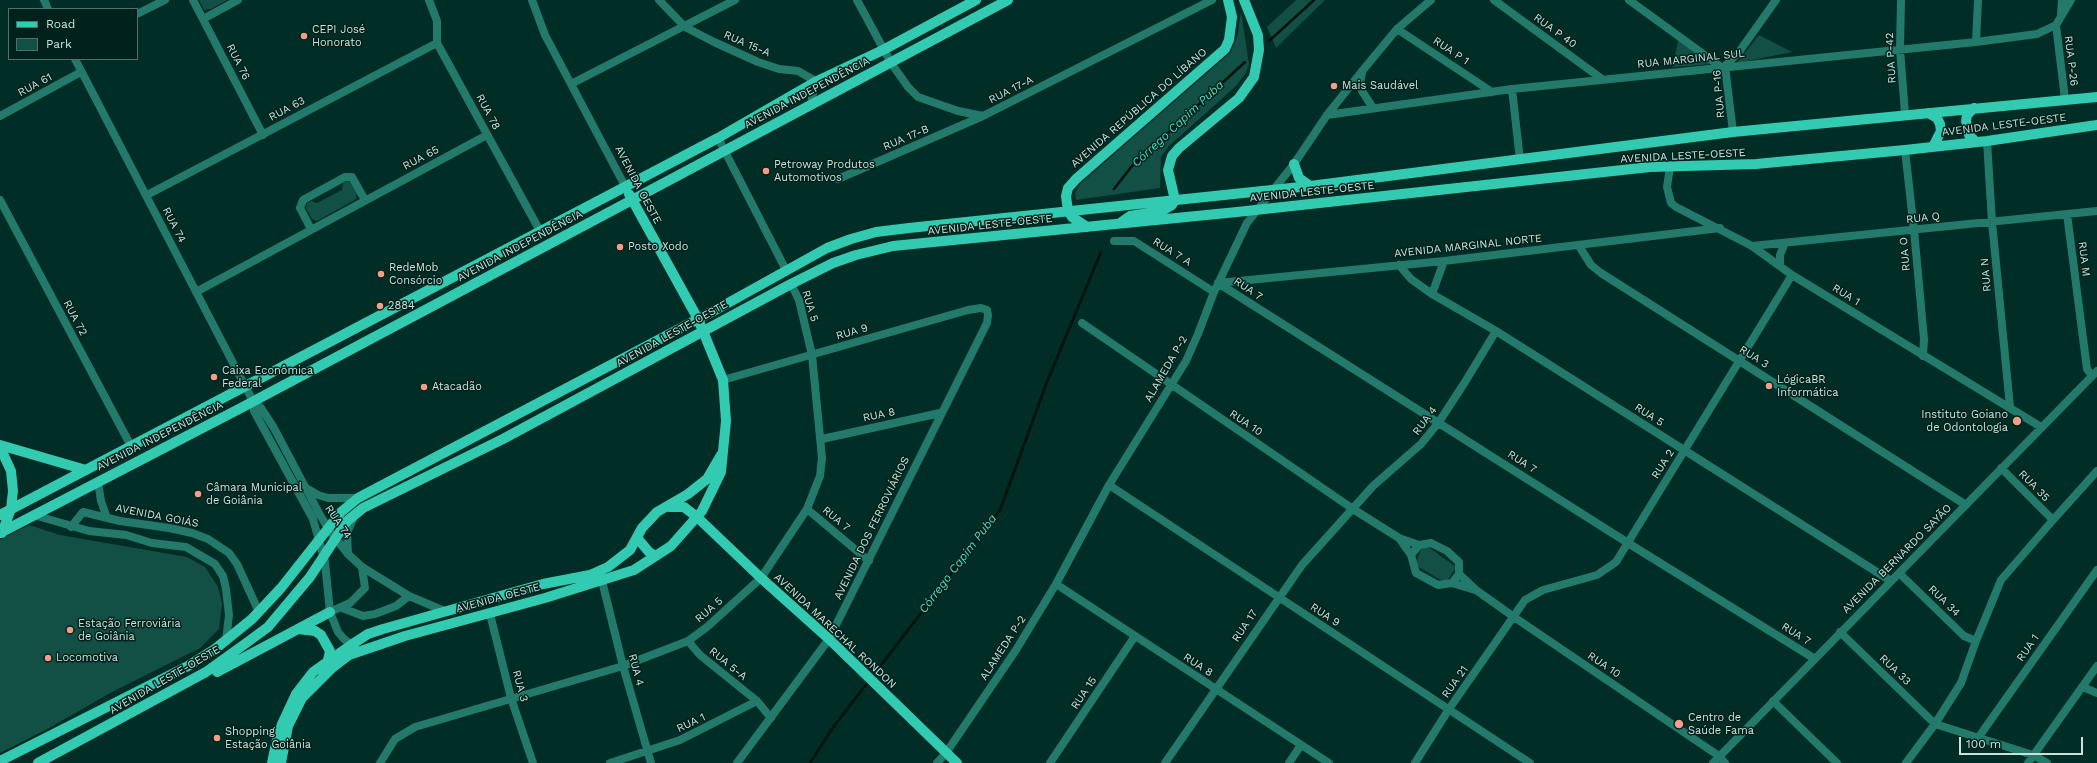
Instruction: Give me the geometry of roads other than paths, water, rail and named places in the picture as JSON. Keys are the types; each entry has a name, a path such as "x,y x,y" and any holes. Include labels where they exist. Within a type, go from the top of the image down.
{"main road":[{"name":"AVENIDA INDEPENDÊNCIA","path":"0,515 718,138 815,82 883,50 976,0"},
{"name":"AVENIDA INDEPENDÊNCIA","path":"1,534 34,515 254,401 631,199 1008,0"},
{"name":"AVENIDA REPÚBLICA DO LÍBANO","path":"1068,211 1066,196 1068,188 1076,179 1226,49 1231,33 1232,17 1228,0"},
{"path":"1118,224 1130,216 1168,208 1175,200 1168,170 1172,156 1178,148 1238,98 1254,77 1259,50 1258,35 1244,0"},
{"name":"AVENIDA LESTE-OESTE","path":"0,761 188,666 226,641 259,612 320,540 340,512 358,498 698,319 827,248 876,232 1310,186 1733,132 1905,114 2097,97"},
{"path":"1974,108 1967,115 1966,121 1969,135 1976,142"},
{"path":"1928,113 1937,118 1940,124 1941,131 1934,145"},
{"name":"AVENIDA LESTE-OESTE","path":"38,763 189,682 220,663 268,627 310,578 347,522 363,508 503,439 791,284 839,261 867,252 894,246 1256,210 1650,167 1756,164 1905,150 1934,145 1987,141 2097,125"},
{"path":"1294,164 1299,178 1310,186"},
{"name":"AVENIDA OESTE","path":"281,763 288,726 302,698 332,668 349,655 360,650 405,636 490,614 634,570 671,546 702,511 721,472 726,421 723,380 698,319 625,186"},
{"path":"1068,211 1072,217 1087,227"},
{"path":"0,446 86,470"},
{"path":"0,446 10,471 13,491 11,509 1,534"},
{"name":"AVENIDA OESTE","path":"272,763 276,739 289,708 313,672 328,660 368,634 383,629 448,612 543,584 590,575 608,567 630,550 638,539 642,528 657,512 669,507 707,479 722,453"},
{"name":"AVENIDA MARECHAL RONDON","path":"669,507 684,507 697,517 761,578 829,639 857,668 957,763"},
{"path":"638,539 649,552 656,556"},
{"path":"189,682 208,677 330,612"},
{"path":"296,629 315,631 321,635 330,651 328,660"}],"street":[{"path":"138,14 165,0"},
{"name":"RUA 76","path":"193,0 263,135"},
{"path":"203,19 238,0"},
{"name":"RUA 78","path":"429,0 437,21 437,43 540,231"},
{"name":"AVENIDA OESTE","path":"532,0 545,35 625,186"},
{"name":"RUA 15-A","path":"659,0 685,27 758,62 779,69 798,71 815,82"},
{"path":"571,84 685,27 735,0"},
{"name":"RUA 17-A","path":"857,0 891,63 908,87 918,97 958,111 983,116 1212,0"},
{"name":"ALAMEDA P-2","path":"937,763 946,753 1016,650 1056,584 1109,485 1186,361 1218,282 1247,223 1294,164 1327,115 1363,70 1397,29 1430,0"},
{"name":"RUA P 40","path":"1494,0 1602,79"},
{"path":"1629,0 1723,67"},
{"name":"RUA P-16","path":"1733,132 1723,67 1739,52 1776,0"},
{"name":"RUA P-42","path":"1901,0 1900,49 1905,114"},
{"path":"1976,42 1978,0"},
{"path":"2060,16 2062,0"},
{"path":"2056,25 2060,16 2072,0"},
{"name":"RUA MARGINAL SUL","path":"1327,115 1512,89 1976,42 2037,34 2056,25"},
{"name":"RUA P-26","path":"2056,25 2065,99"},
{"name":"RUA P 1","path":"1397,29 1492,92"},
{"name":"RUA 63","path":"147,195 437,43"},
{"name":"RUA 74","path":"75,60 245,386 274,428 328,528 348,554 362,567 409,596 448,612"},
{"path":"1363,70 1360,83 1362,91 1373,108"},
{"name":"RUA 61","path":"0,116 81,72"},
{"path":"811,104 815,82"},
{"path":"1512,89 1520,160"},
{"name":"RUA 17-B","path":"838,179 983,116"},
{"name":"RUA 65","path":"196,292 487,135"},
{"path":"718,138 786,270"},
{"name":"RUA N","path":"1987,141 1992,222 2010,408"},
{"name":"RUA O","path":"1905,150 1924,339 1923,356"},
{"name":"RUA 1","path":"1670,167 1667,188 1671,203 1681,210 1720,228 1752,246 1792,275 2041,427"},
{"path":"311,229 300,208 303,200 345,177 352,177 365,200"},
{"name":"RUA 72","path":"0,200 131,446"},
{"name":"RUA Q","path":"1752,246 2097,211"},
{"name":"RUA M","path":"2067,214 2087,369 2094,373"},
{"name":"AVENIDA MARGINAL NORTE","path":"1218,282 1444,261 1720,228"},
{"name":"RUA 7 A","path":"1114,241 1134,241 1214,292"},
{"path":"1780,265 1780,255 1785,243"},
{"name":"RUA 3","path":"1579,246 1591,265 1601,273 1966,504"},
{"path":"1432,294 1444,261"},
{"name":"RUA 5","path":"1399,265 1411,279 1432,294 1496,331 1891,581"},
{"name":"RUA 2","path":"1514,617 1525,600 1543,590 1597,575 1616,562 1792,275"},
{"name":"RUA 7","path":"1218,282 1628,543 1815,659"},
{"name":"RUA 5","path":"380,763 395,739 415,727 623,666 688,641 707,627 761,578 807,510 820,476 822,458 822,439 812,355 799,300 791,284"},
{"name":"RUA 9","path":"723,380 968,310 981,308 987,310"},
{"name":"AVENIDA DOS FERROVIÁRIOS","path":"738,763 829,639 869,561 940,413 987,323 987,310"},
{"name":"RUA 10","path":"1082,323 1353,509 1399,538 1419,545"},
{"name":"RUA 4","path":"1353,509 1373,486 1421,444 1439,422 1496,331"},
{"name":"AVENIDA BERNARDO SAYÃO","path":"1712,763 2094,373"},
{"name":"RUA 74","path":"254,401 254,412 312,519 320,540 324,558 330,612 338,632 351,645 360,650"},
{"name":"RUA 8","path":"822,439 940,413"},
{"name":"RUA 35","path":"2001,468 2052,520"},
{"path":"1906,763 1935,724 1961,683 1976,641 2001,580 2052,520 2097,471"},
{"path":"98,482 101,501 108,518"},
{"name":"RUA 9","path":"1109,485 1530,763"},
{"name":"AVENIDA LESTE-OESTE","path":"305,487 318,495 328,498 358,498"},
{"path":"348,554 346,541 349,526 363,508"},
{"name":"RUA 17","path":"1165,763 1278,597 1302,565 1353,509"},
{"name":"RUA 7","path":"807,510 869,561"},
{"name":"AVENIDA GOIÁS","path":"71,527 83,512 192,533 220,546 229,553 236,564 259,612"},
{"path":"34,515 89,531 126,535 152,543 186,547 215,564 223,576 226,589 229,615 226,641"},
{"name":"RUA 10","path":"1399,538 1411,555"},
{"path":"1431,543 1447,551 1459,562 1459,574 1452,583 1438,585 1416,572 1411,555 1419,545 1431,543"},
{"path":"330,612 342,608 358,597 365,588 362,567"},
{"name":"RUA 1","path":"1978,738 2097,570"},
{"name":"RUA 34","path":"1899,573 1964,636 1976,641"},
{"name":"RUA 10","path":"1459,574 1476,590 1719,756 1725,763"},
{"name":"RUA 4","path":"602,581 623,666 651,763"},
{"name":"RUA 10","path":"1452,583 1476,590"},
{"name":"RUA 8","path":"1056,584 1329,763"},
{"path":"342,608 364,616 375,614 396,606 409,596"},
{"name":"RUA 3","path":"490,614 511,698 533,763"},
{"name":"RUA 21","path":"1413,762 1514,617"},
{"name":"RUA 33","path":"1840,632 1935,724"},
{"name":"RUA 15","path":"1050,763 1135,636"},
{"name":"RUA 5-A","path":"688,641 700,655 757,701"},
{"path":"2028,763 2097,666"},
{"path":"2083,686 2097,694"},
{"path":"757,701 771,718"},
{"name":"RUA 1","path":"610,763 648,751 706,729 757,701"},
{"path":"1773,701 1837,763"},
{"path":"1935,724 2033,755 2047,763"},
{"path":"1288,763 1301,745"}],"waterway":[{"name":"Córrego Capim Puba","path":"1269,41 1314,0"},
{"name":"Córrego Capim Puba","path":"1114,189 1132,166 1245,62"},
{"name":"Córrego Capim Puba","path":"872,677 1000,510 1047,382 1101,252"},
{"name":"Córrego Capim Puba","path":"810,763 834,726 869,681"}],"place":[{"name":"CEPI José Honorato","path":"304,36"},
{"name":"Mais Saudável","path":"1334,86"},
{"name":"Petroway Produtos Automotivos","path":"766,171"},
{"name":"Posto Xodo","path":"620,247"},
{"name":"RedeMob Consórcio","path":"381,274"},
{"name":"2884","path":"380,306"},
{"name":"Caixa Econômica Federal","path":"214,377"},
{"name":"LógicaBR Informática","path":"1769,386"},
{"name":"Atacadão","path":"424,387"},
{"name":"Instituto Goiano de Odontologia","path":"2017,421"},
{"name":"Câmara Municipal de Goiânia","path":"198,494"},
{"name":"Estação Ferroviária de Goiânia","path":"70,630"},
{"name":"Locomotiva","path":"48,658"},
{"name":"Centro de Saúde Fama","path":"1679,724"},
{"name":"Shopping Estação Goiânia","path":"217,738"}]}
